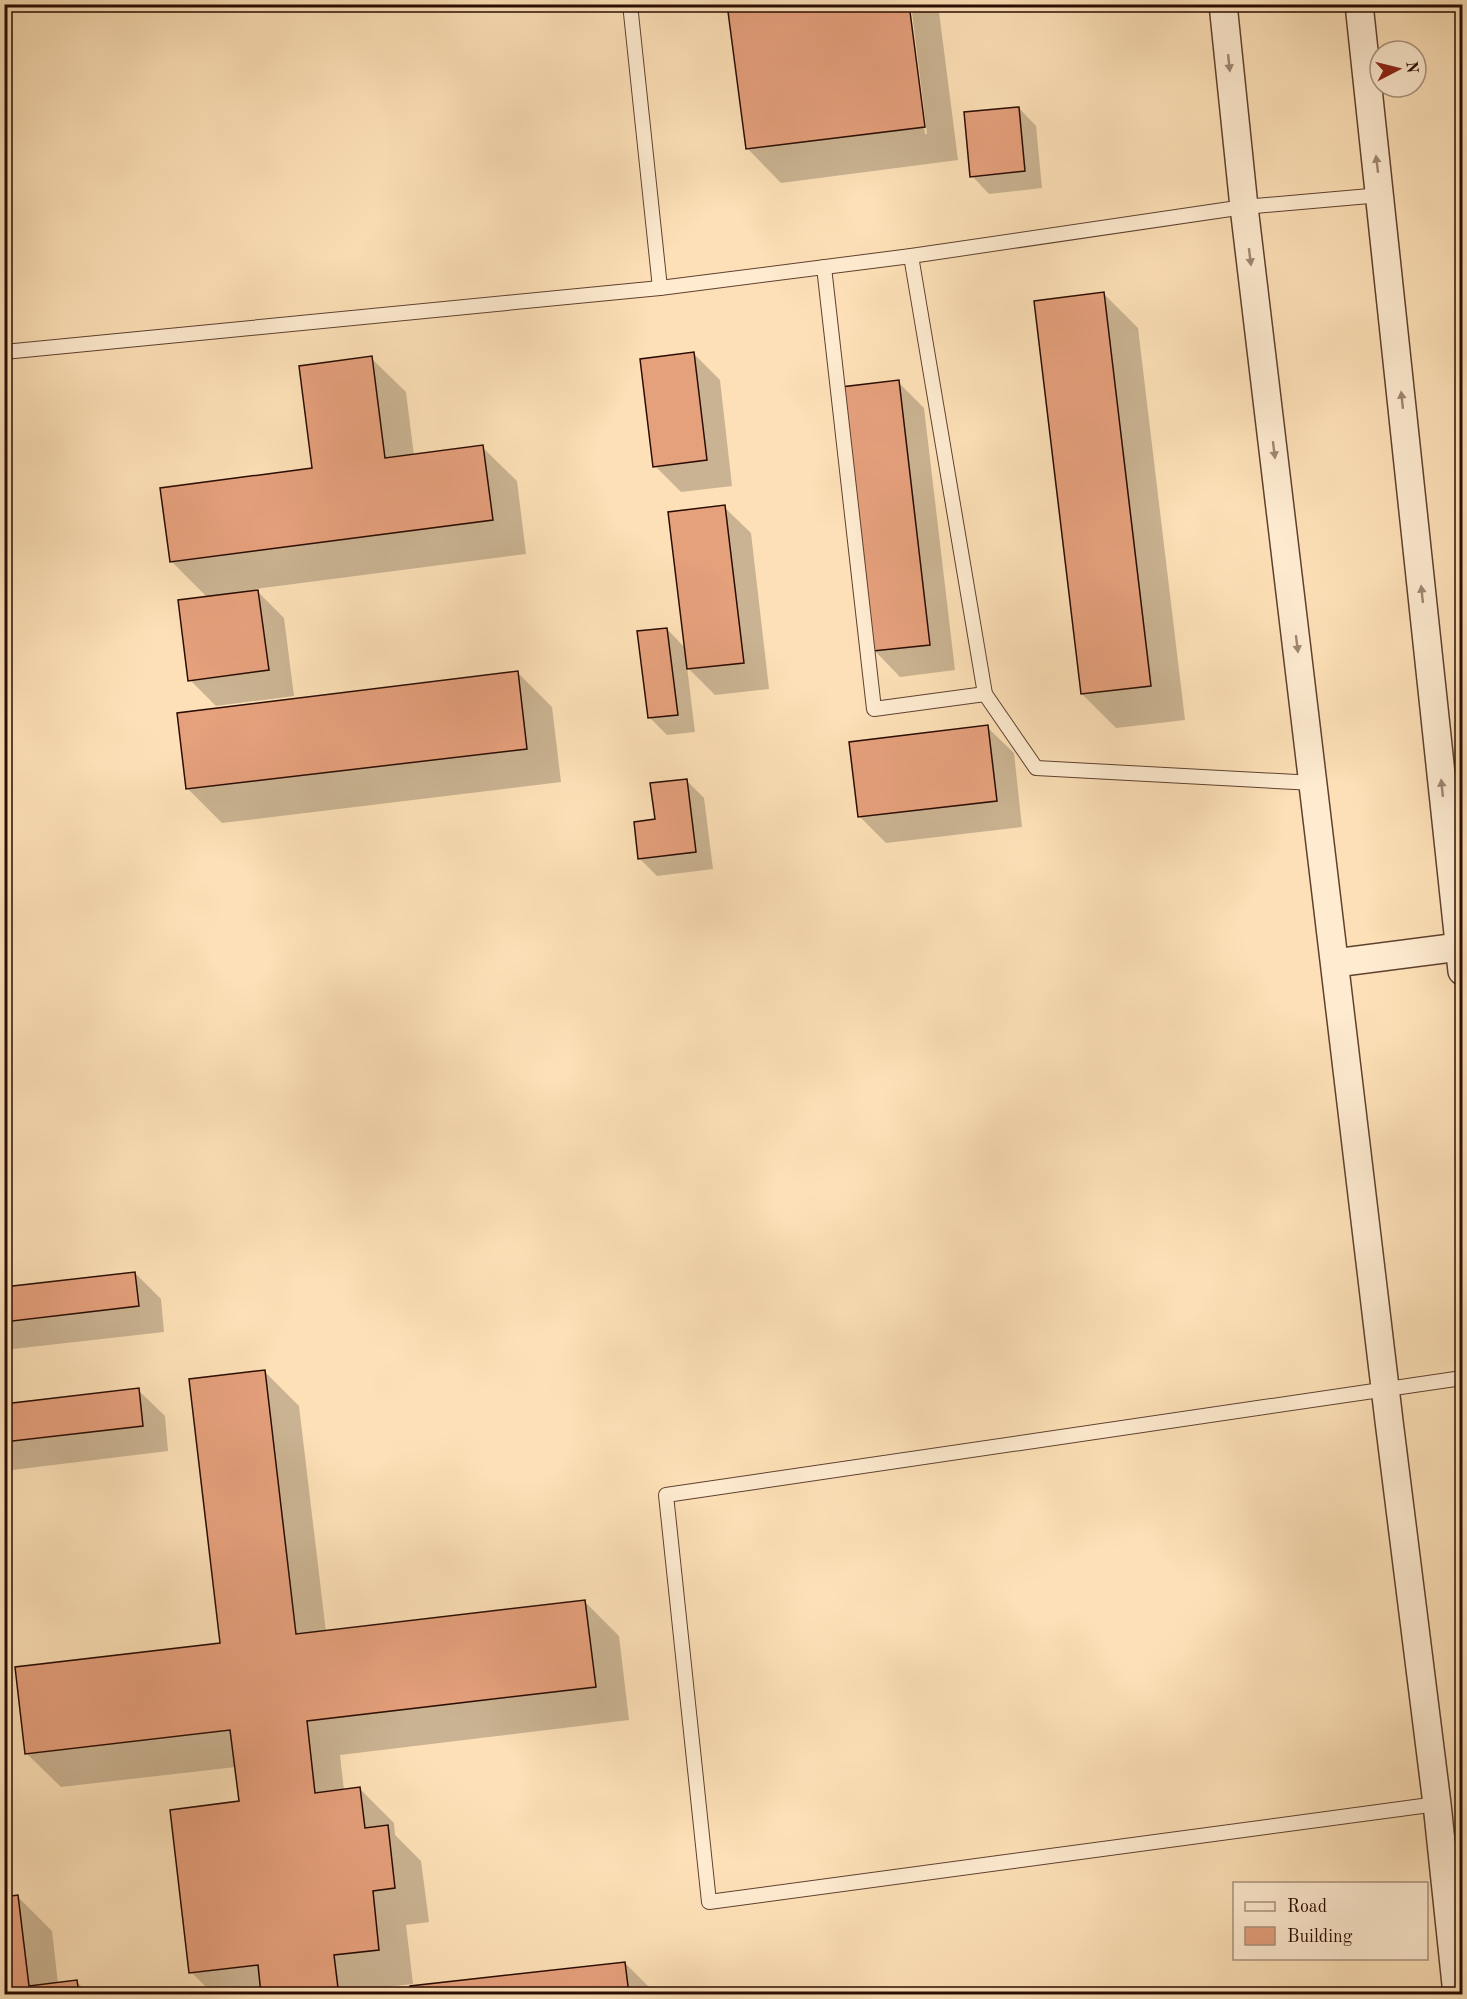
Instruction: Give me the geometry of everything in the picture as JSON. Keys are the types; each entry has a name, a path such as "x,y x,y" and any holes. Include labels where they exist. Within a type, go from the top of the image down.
{"street":[{"path":"1223,4 1244,207 1385,1390 1437,1803 1457,1995"},
{"path":"1335,963 1461,959 1359,4"}],"lane":[{"path":"630,4 660,288"},
{"path":"4,352 660,288 911,256 1244,207 1381,195"},
{"path":"911,256 985,694 1036,768 1314,783"},
{"path":"824,267 874,709 985,694"},
{"path":"1437,1803 709,1902 666,1495 1462,1378"}],"building":[{"path":"727,4 909,4 925,127 746,149"},
{"path":"1019,107 1025,171 970,177 964,112"},
{"path":"1104,292 1151,686 1081,694 1034,301"},
{"path":"694,352 707,460 653,467 640,359"},
{"path":"372,356 385,458 483,445 493,520 170,562 160,488 312,468 299,366"},
{"path":"899,380 930,645 873,651 841,387"},
{"path":"725,505 744,663 687,669 668,512"},
{"path":"258,590 269,670 188,681 178,600"},
{"path":"667,628 678,715 648,718 637,631"},
{"path":"518,671 527,749 186,789 177,713"},
{"path":"988,725 997,801 858,817 849,742"},
{"path":"687,779 696,852 638,859 634,822 655,819 650,783"},
{"path":"135,1272 139,1306 4,1322 4,1287"},
{"path":"265,1370 296,1634 585,1600 596,1687 307,1721 315,1793 360,1787 365,1828 388,1825 395,1888 373,1891 379,1950 334,1955 338,1988 281,1994 261,1994 258,1965 189,1973 170,1810 239,1801 230,1730 25,1754 15,1667 220,1643 189,1379"},
{"path":"139,1388 143,1426 4,1442 4,1404"},
{"path":"18,1895 29,1986 77,1980 79,1994 4,1994 4,1897"},
{"path":"625,1962 629,1994 411,1994 410,1986"}]}
